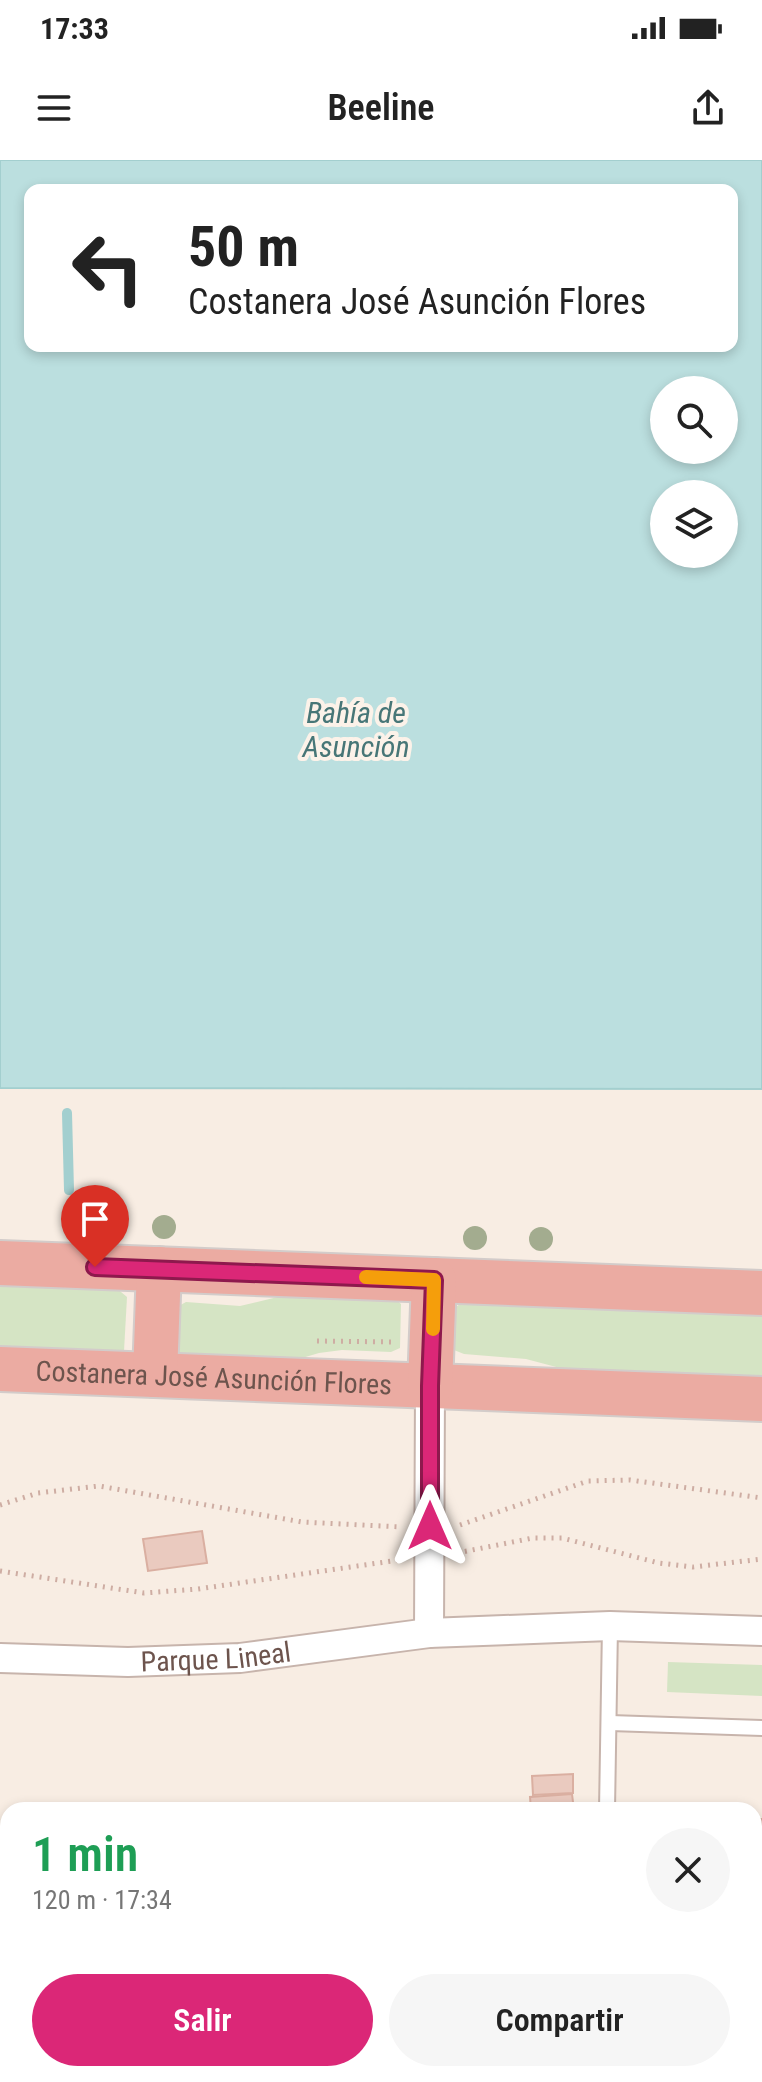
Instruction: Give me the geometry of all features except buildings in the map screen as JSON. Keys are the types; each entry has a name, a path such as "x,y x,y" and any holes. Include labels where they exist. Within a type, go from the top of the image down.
{"highway":[{"path":"0,1263 762,1293"},
{"path":"155,1375 159,1269"},
{"path":"430,1386 434,1280"},
{"name":"Costanera José Asunción Flores","path":"0,1369 762,1399"}],"street":[{"path":"429,1633 430,1386"},
{"name":"Parque Lineal","path":"0,1658 128,1662 240,1658 429,1633 610,1626 762,1631"}],"lane":[{"path":"607,1802 610,1626"},
{"path":"610,1723 762,1728"}],"path":[{"path":"0,1505 38,1493 99,1486 302,1522 383,1528 463,1524 588,1481 630,1480 762,1498"},
{"path":"0,1571 144,1593 198,1589 470,1551 533,1538 562,1538 659,1563 693,1567 762,1559"}],"green space":[{"path":"0,1282 115,1287 127,1297 124,1351 112,1359 0,1355"},
{"path":"290,1294 394,1298 401,1304 400,1348 391,1352 342,1350 319,1353 285,1363 181,1360 175,1352 177,1307 186,1302 240,1306"},
{"path":"464,1301 762,1313 762,1377 560,1368 526,1359 464,1354 454,1350 456,1307"},
{"path":"668,1662 762,1665 762,1696 667,1692"}],"water":[{"name":"Bahía de Asunción","path":"0,160 762,160 762,1089 0,1088"}],"waterway":[{"path":"67,1113 69,1190"}],"slow traffic":[{"path":"366,1277 434,1280 433,1329"}],"route":[{"path":"95,1267 434,1280 430,1526"}]}
